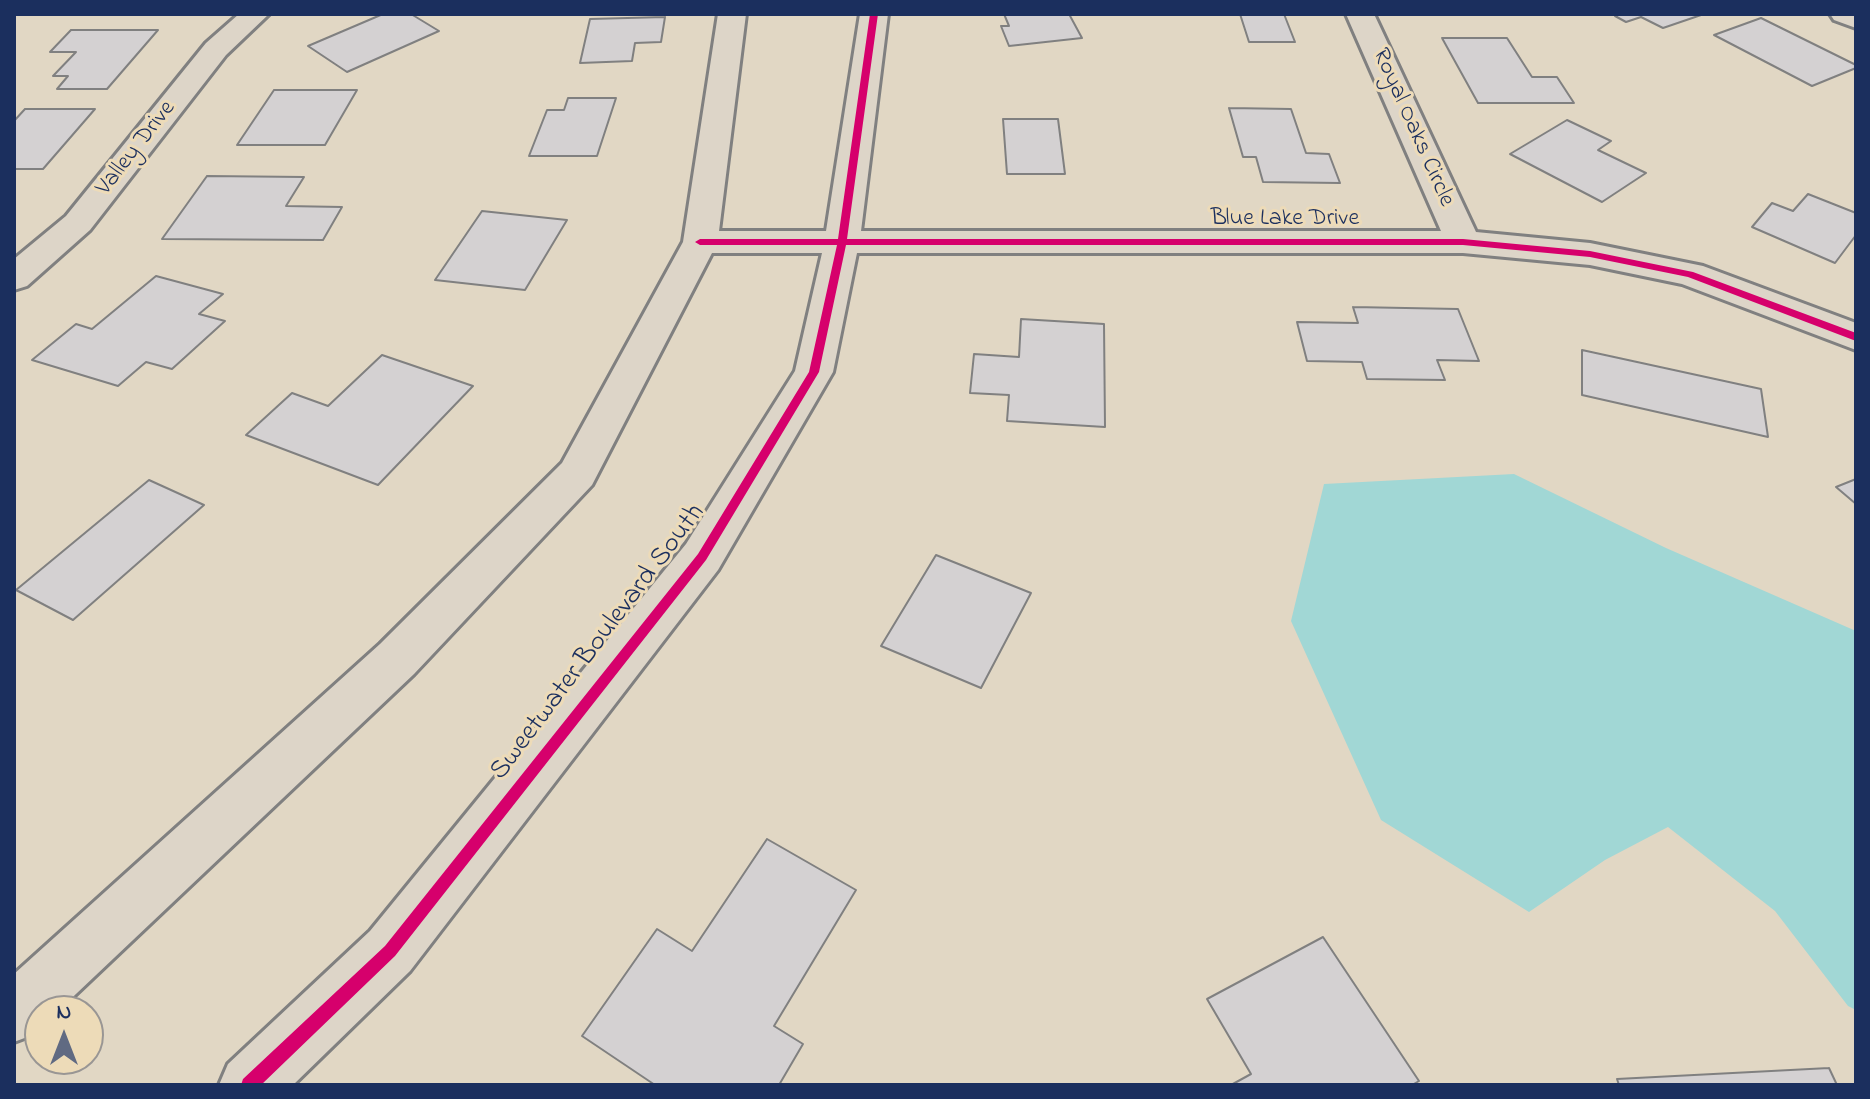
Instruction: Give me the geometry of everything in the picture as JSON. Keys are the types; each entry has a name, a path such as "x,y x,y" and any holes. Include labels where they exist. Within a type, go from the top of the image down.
{"street":[{"name":"Valley Drive","path":"14,278 78,223 216,49 255,14"},
{"path":"14,1013 397,659 577,474 700,242 732,14"},
{"name":"Sweetwater Boulevard South","path":"249,1085 390,951 702,557 814,372 842,242 874,14"},
{"name":"Royal Oaks Circle","path":"1360,14 1463,242"},
{"path":"1844,14 1856,20"},
{"name":"Blue Lake Drive","path":"700,242 1463,242 1590,254 1690,274 1856,337"}],"water":[{"path":"1514,474 1666,548 1856,631 1856,1010 1848,1006 1775,911 1668,827 1605,860 1529,912 1381,820 1291,621 1324,484"}],"building":[{"path":"383,14 411,14 439,31 347,72 308,46"},
{"path":"1004,14 1069,14 1082,38 1009,46 1001,26 1009,26"},
{"path":"1240,14 1284,14 1295,42 1249,42"},
{"path":"1704,14 1663,28 1641,17 1626,22 1615,16"},
{"path":"665,17 661,42 635,43 632,61 580,63 590,19"},
{"path":"1761,18 1856,65 1856,68 1812,86 1714,35"},
{"path":"71,30 158,30 107,89 57,89 68,76 53,76 76,52 50,52"},
{"path":"1442,38 1507,38 1532,77 1557,77 1574,103 1478,103"},
{"path":"274,90 357,90 325,145 237,145"},
{"path":"568,98 616,98 597,156 529,156 547,110 564,110"},
{"path":"1229,108 1291,109 1306,153 1329,154 1340,183 1263,182 1256,157 1243,157"},
{"path":"25,109 95,109 43,169 14,169 14,121"},
{"path":"1003,119 1058,119 1065,174 1007,174"},
{"path":"1567,120 1611,141 1598,150 1646,173 1602,202 1510,154"},
{"path":"207,176 304,177 286,206 342,207 323,240 162,239"},
{"path":"1808,194 1856,213 1856,235 1835,263 1752,227 1772,203 1793,211"},
{"path":"482,211 567,220 525,290 435,280"},
{"path":"156,276 223,294 199,314 225,321 172,369 146,362 118,386 32,360 76,324 92,329"},
{"path":"1353,307 1458,309 1479,361 1437,360 1445,380 1367,379 1362,362 1307,361 1297,322 1358,323"},
{"path":"1021,319 1104,324 1105,427 1007,421 1009,395 970,393 974,354 1019,357"},
{"path":"1582,350 1761,389 1768,437 1582,395"},
{"path":"382,355 473,386 378,485 246,435 292,393 328,406"},
{"path":"1856,479 1856,504 1836,487"},
{"path":"149,480 204,505 73,620 16,590"},
{"path":"936,555 1031,593 981,688 881,646"},
{"path":"767,839 856,890 774,1026 803,1044 779,1085 655,1085 582,1036 657,929 692,951"},
{"path":"1323,937 1419,1081 1412,1085 1231,1085 1251,1074 1207,999"},
{"path":"1829,1068 1837,1085 1619,1085 1617,1079"}],"cycle path":[{"path":"249,1085 390,951 702,557 814,372 842,242 874,14"},
{"path":"700,242 1463,242 1590,254 1690,274 1856,337"}]}
